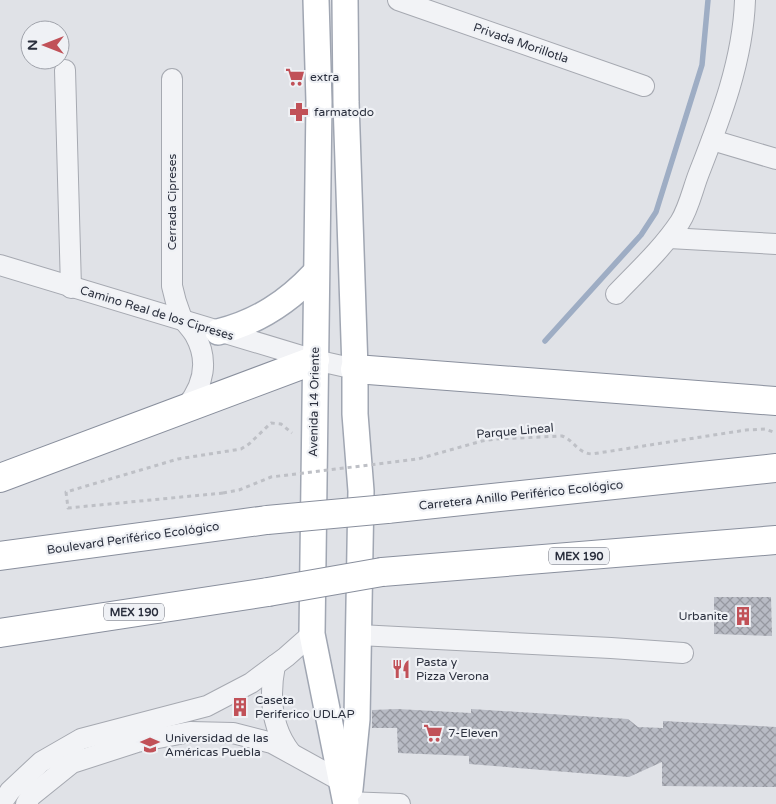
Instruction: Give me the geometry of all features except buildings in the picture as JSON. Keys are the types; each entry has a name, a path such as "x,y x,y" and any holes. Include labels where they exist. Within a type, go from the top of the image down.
{"highway":[{"path":"0,478 315,360"},
{"path":"355,369 776,401"},
{"name":"Carretera Anillo Periférico Ecológico","path":"267,520 776,468"},
{"name":"Boulevard Periférico Ecológico","path":"0,556 267,520"},
{"name":"MEX 190","path":"0,633 268,592 382,572 776,540"}],"main road":[{"name":"Avenida 14 Oriente","path":"316,0 319,102 312,634 346,793"},
{"path":"345,0 355,414 360,490 357,719 346,793"},
{"path":"319,102 346,102"},
{"path":"218,332 237,327 272,311 288,300 316,273"}],"street":[{"name":"Privada Morillotla","path":"398,0 644,86"},
{"path":"616,294 669,238 681,220 712,140 736,67 744,24 745,0"},
{"path":"65,70 71,288"},
{"name":"Cerrada Cipreses","path":"172,79 172,286 178,309 200,344 204,371 198,391 186,407"},
{"path":"712,140 776,159"},
{"path":"669,238 776,244"},
{"name":"Camino Real de los Cipreses","path":"0,265 218,332 315,360 355,369"},
{"path":"26,804 31,796 72,763 137,742 188,722 207,706 251,682 275,665 312,634"},
{"path":"359,635 683,653"},
{"path":"275,665 271,690 274,715 281,738 292,753"},
{"path":"251,682 260,701 262,713 255,738"},
{"path":"1,804 10,791 41,762 82,739 188,722 272,743 292,753 346,793 400,804"}],"path":[{"name":"Parque Lineal","path":"223,493 239,490 271,477 418,459 445,453 470,444 496,439 562,436 570,440 580,451 592,454 746,430 765,429 776,433"}],"waterway":[{"path":"545,341 641,235 656,212 702,65 708,0"}],"place":[{"name":"extra","path":"295,77"},
{"name":"farmatodo","path":"299,112"},
{"name":"Urbanite","path":"743,616"},
{"name":"Pasta y Pizza Verona","path":"401,669"},
{"name":"Caseta Periferico UDLAP","path":"240,707"},
{"name":"7-Eleven","path":"433,733"},
{"name":"Universidad de las Américas Puebla","path":"150,745"}]}
